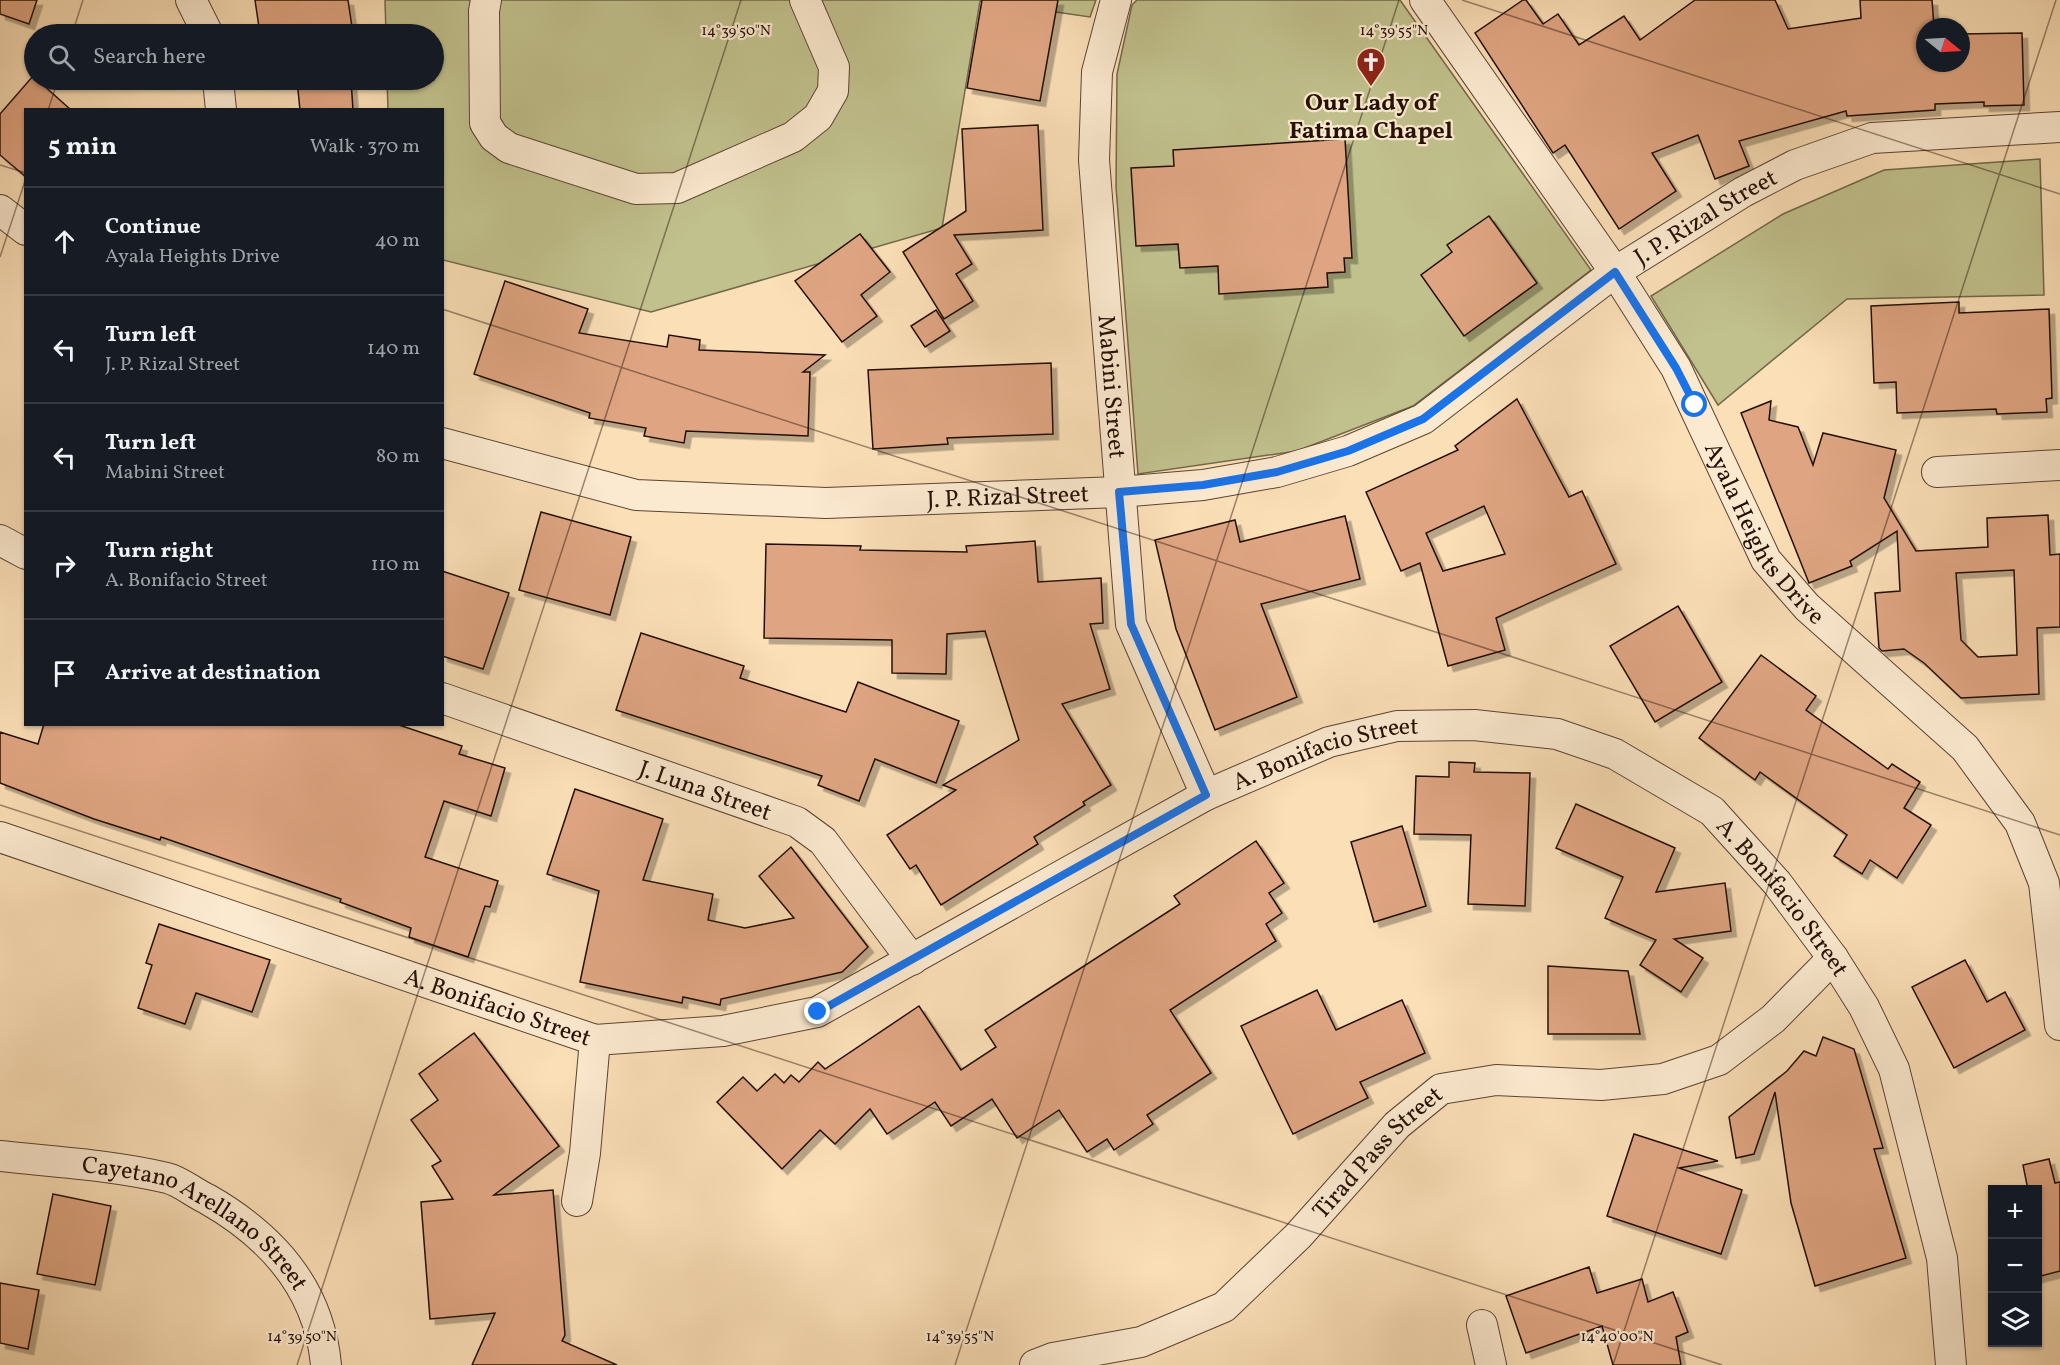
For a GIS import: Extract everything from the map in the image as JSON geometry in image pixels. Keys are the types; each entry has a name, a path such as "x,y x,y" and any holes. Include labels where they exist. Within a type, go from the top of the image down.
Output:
{"street":[{"path":"191,0 203,24"},
{"path":"486,0 484,11 485,123 494,137 509,148 636,189 677,188 793,137 818,117 833,91 834,68 805,0"},
{"name":"Mabini Street","path":"1116,0 1097,72 1094,160 1131,624 1206,795"},
{"name":"Ayala Heights Drive","path":"1425,0 1615,272 1676,368 1766,560 1807,607 1965,748 2020,823 2044,883 2060,1025"},
{"path":"219,90 220,108"},
{"name":"J. P. Rizal Street","path":"444,445 636,495 826,503 1119,492 1203,485 1277,472 1348,451 1423,419 1615,272 1753,187 1795,165 1872,138 2060,127"},
{"path":"0,210 24,228"},
{"path":"1937,472 2060,465"},
{"path":"0,540 24,553"},
{"name":"J. Luna Street","path":"444,699 797,822 823,842 912,960"},
{"name":"A. Bonifacio Street","path":"0,837 594,1040 723,1031 818,1012 1206,795 1329,742 1397,726 1474,725 1557,734 1615,754 1712,811 1777,883 1833,958 1864,1007 1894,1069 1942,1258 1951,1365"},
{"name":"Tirad Pass Street","path":"1035,1365 1053,1358 1141,1342 1224,1307 1298,1236 1397,1125 1441,1089 1496,1080 1601,1085 1663,1079 1719,1060 1773,1019 1833,958"},
{"path":"577,1201 585,1153 594,1040"},
{"name":"Cayetano Arellano Street","path":"0,1156 114,1168 170,1179 230,1212 274,1248 306,1293 324,1341 326,1365"},
{"path":"1482,1325 1491,1365"}],"green space":[{"path":"385,0 1096,0 1090,17 980,1 942,228 651,312 444,260 444,108 388,108 387,90 444,90 444,24 386,24"},
{"path":"1137,0 1400,0 1591,270 1413,406 1297,451 1138,474 1116,187 1117,74 1132,5"},
{"path":"2040,159 2044,295 1847,299 1718,405 1651,296 1783,214 1884,170"}],"building":[{"path":"0,0 37,0 29,24 0,14"},
{"path":"255,0 348,0 352,24 259,24"},
{"path":"982,0 1058,0 1040,101 967,88"},
{"path":"1523,0 1526,0 1543,24 1558,14 1579,45 1624,16 1640,40 1695,0 1775,0 1788,29 1861,18 1860,0 1932,0 1933,18 1916,18 1916,72 1970,72 1970,34 2022,33 2024,105 1984,106 1984,102 1935,104 1935,110 1847,116 1846,111 1739,141 1749,166 1715,179 1698,135 1652,153 1676,191 1619,229 1565,145 1553,153 1475,33"},
{"path":"24,86 24,90 49,90 69,108 24,108 24,175 0,155 0,114"},
{"path":"298,90 352,90 353,108 300,108"},
{"path":"1038,125 1043,230 954,235 972,264 956,274 973,301 944,319 903,252 966,211 962,129"},
{"path":"1345,139 1352,258 1344,258 1345,272 1327,273 1328,287 1219,294 1218,266 1180,268 1178,244 1136,246 1131,168 1174,166 1173,150"},
{"path":"1489,216 1537,283 1464,336 1421,275 1452,252 1447,245"},
{"path":"860,234 890,272 861,295 877,316 842,342 795,281"},
{"path":"505,281 588,309 579,333 667,347 669,335 700,340 699,350 825,355 803,372 810,372 808,436 686,431 684,443 644,436 646,428 589,418 590,413 474,374"},
{"path":"1959,302 1959,313 2049,309 2052,398 2046,399 2047,412 1997,414 1996,409 1897,413 1896,382 1874,383 1871,306"},
{"path":"936,310 950,331 925,347 911,326"},
{"path":"1051,363 1053,434 947,438 948,444 873,449 868,370"},
{"path":"1517,399 1569,497 1582,491 1616,564 1496,618 1505,650 1448,666 1420,563 1401,571 1366,492 1458,450 1455,446","holes":["1484,506 1505,554 1443,571 1426,533"]},
{"path":"1771,401 1769,420 1798,427 1813,465 1823,433 1896,450 1884,498 1916,551 1988,547 1987,518 2048,515 2050,555 2060,554 2060,627 2037,628 2039,694 1961,698 1924,663 1904,649 1882,651 1879,648 1875,593 1900,591 1897,531 1850,561 1852,566 1809,583 1741,413","holes":["2014,570 2017,655 1978,657 1961,640 1956,573"]},
{"path":"541,512 631,537 610,615 519,590"},
{"path":"1345,516 1360,579 1261,604 1297,697 1215,730 1176,629 1155,540 1235,520 1240,542"},
{"path":"1035,541 1038,582 1101,578 1103,623 1090,624 1110,689 1062,704 1111,785 1083,802 1085,805 1034,837 1038,844 941,905 916,865 910,869 887,835 956,790 943,785 1019,740 985,631 947,634 946,674 892,673 892,640 764,638 766,544 861,546 860,550 967,552 966,546"},
{"path":"444,572 509,593 483,669 444,657"},
{"path":"1678,606 1722,682 1655,722 1610,646"},
{"path":"641,633 744,666 740,678 846,712 858,682 959,721 936,783 875,759 859,801 818,785 822,776 616,710"},
{"path":"1761,655 1816,696 1806,710 1888,769 1892,764 1920,782 1904,808 1931,825 1897,878 1870,860 1862,874 1834,856 1847,835 1760,772 1755,780 1699,738"},
{"path":"43,726 402,726 462,746 459,754 505,768 491,816 444,801 425,857 498,881 490,907 485,906 468,957 409,937 411,928 340,902 341,899 161,837 160,840 94,819 0,783 0,732 38,744"},
{"path":"1449,762 1475,763 1474,772 1530,773 1525,906 1468,904 1471,835 1414,834 1416,776 1449,777"},
{"path":"575,789 663,819 643,880 713,894 708,920 745,928 794,918 759,876 791,847 868,947 842,972 721,999 720,1005 683,997 682,1003 580,982 599,891 547,874"},
{"path":"1576,804 1675,848 1656,892 1725,883 1731,931 1674,939 1703,958 1681,992 1640,965 1656,940 1605,918 1623,877 1556,848"},
{"path":"1402,826 1426,906 1374,922 1351,842"},
{"path":"1256,841 1284,883 1269,893 1282,913 1266,924 1276,941 1170,1010 1211,1073 1147,1115 1153,1124 1114,1150 1107,1139 1087,1152 1059,1110 1017,1138 992,1099 951,1126 935,1102 887,1134 870,1109 835,1144 820,1130 782,1169 717,1102 743,1077 757,1091 775,1074 784,1083 791,1075 799,1082 818,1062 825,1069 919,1006 961,1070 996,1047 985,1030 1180,904 1174,896"},
{"path":"159,924 270,960 252,1012 196,993 185,1024 138,1008 152,965 146,963"},
{"path":"1965,960 1987,1002 2005,992 2025,1030 1954,1068 1912,987"},
{"path":"1548,966 1628,971 1640,1034 1548,1034"},
{"path":"1317,990 1336,1030 1402,1000 1425,1053 1360,1082 1368,1098 1293,1134 1241,1026"},
{"path":"474,1033 559,1146 494,1195 553,1190 565,1335 562,1341 617,1365 472,1365 495,1313 430,1319 421,1202 453,1199 432,1166 441,1161 411,1120 438,1100 419,1074"},
{"path":"1823,1037 1854,1049 1883,1148 1874,1149 1906,1258 1815,1286 1791,1203 1775,1092 1754,1154 1736,1158 1729,1117 1787,1071 1804,1051 1816,1056"},
{"path":"1634,1134 1718,1161 1679,1168 1742,1190 1721,1254 1607,1216"},
{"path":"2049,1159 2055,1183 2060,1182 2060,1271 2042,1276 2042,1185 2027,1185 2023,1165"},
{"path":"53,1194 111,1206 95,1285 37,1274"},
{"path":"1589,1267 1597,1293 1642,1279 1648,1302 1673,1292 1688,1332 1676,1337 1681,1365 1613,1365 1602,1326 1526,1353 1506,1296"},
{"path":"0,1283 39,1290 28,1349 0,1343"}],"place":[{"name":"Our Lady of Fatima Chapel","path":"1371,88"}],"route":[{"path":"818,1012 1206,795 1131,624 1119,492 1203,485 1277,472 1348,451 1423,419 1588,295 1615,272 1676,368 1695,405"}]}
